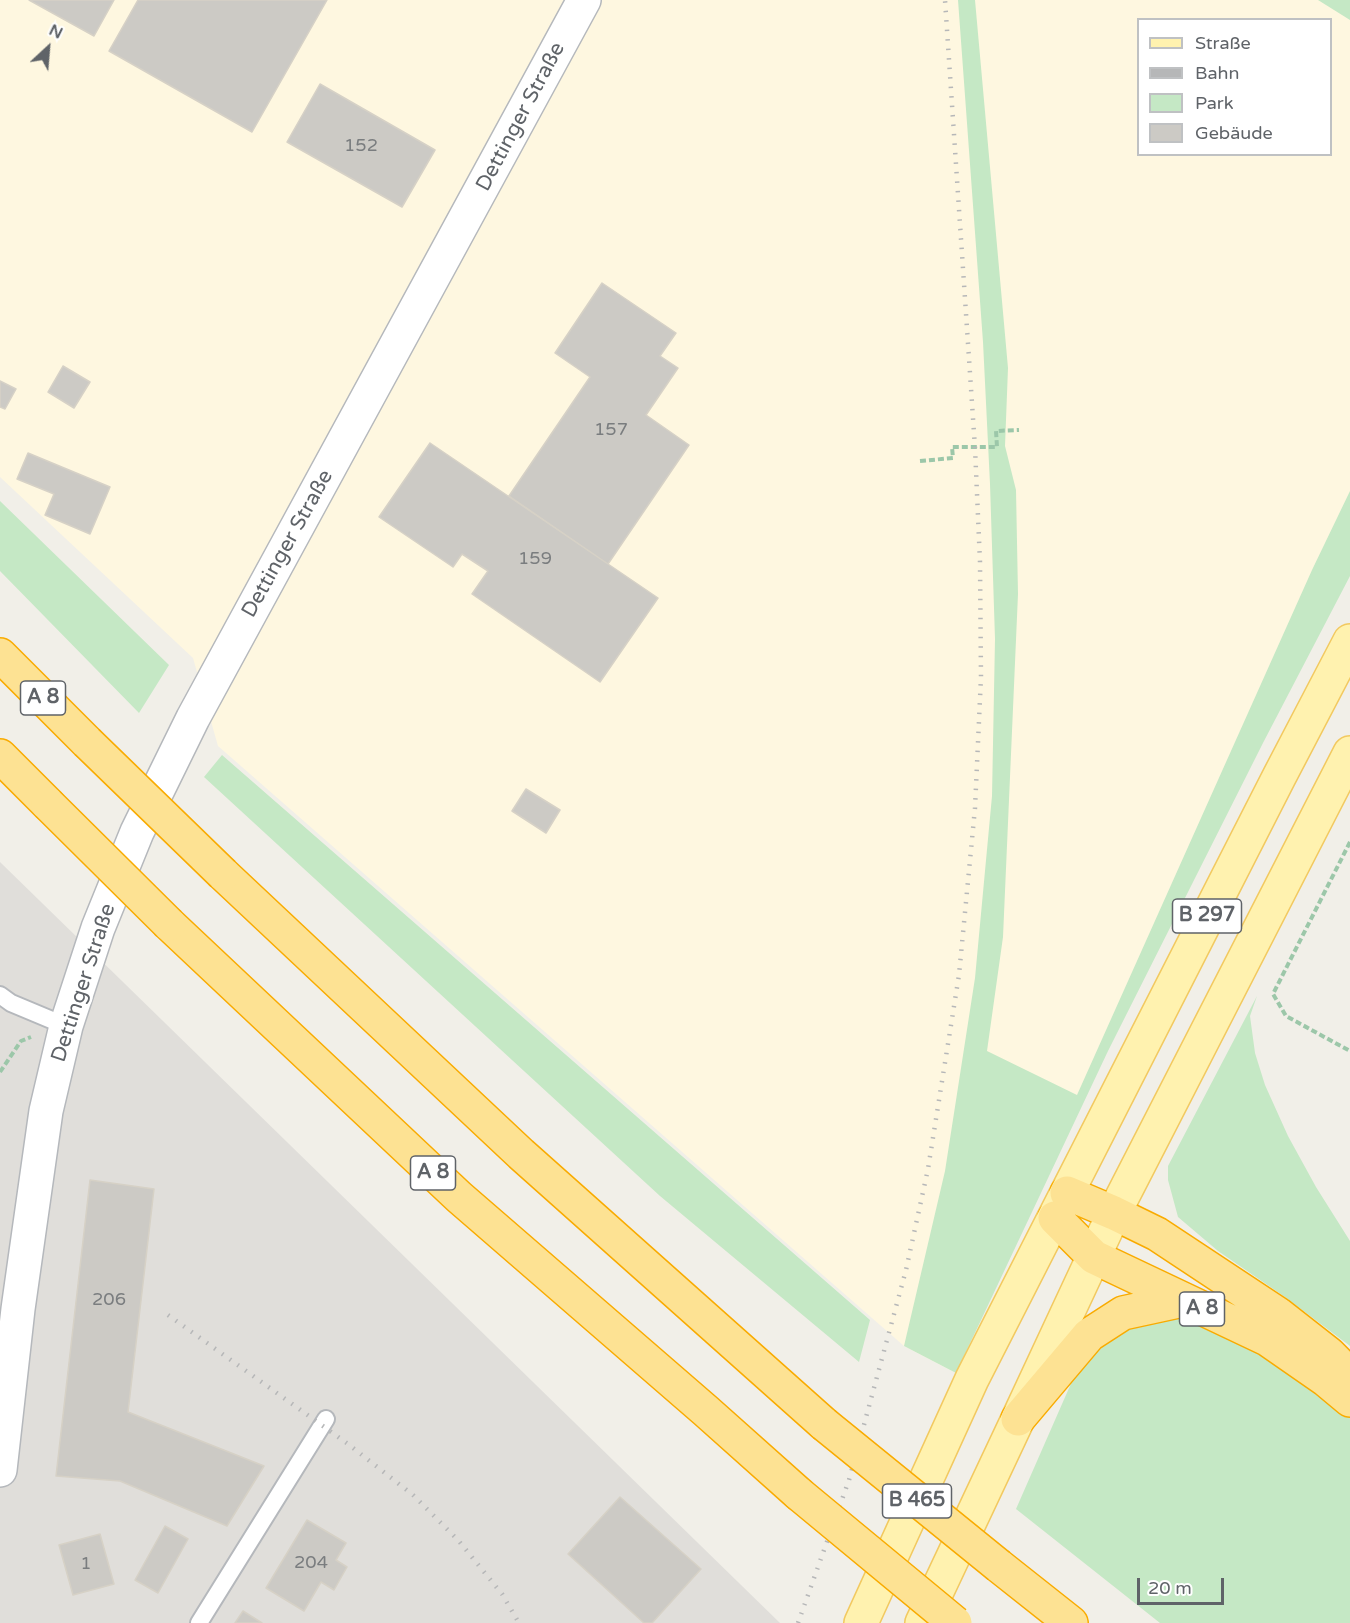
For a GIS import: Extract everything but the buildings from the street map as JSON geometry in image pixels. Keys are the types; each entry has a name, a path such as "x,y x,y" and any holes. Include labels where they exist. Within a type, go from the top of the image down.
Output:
{"highway":[{"name":"A 8","path":"0,655 223,874 521,1154 824,1424 1071,1623"},
{"name":"A 8","path":"0,756 169,924 459,1197 799,1494 955,1623"},
{"name":"A 8","path":"1061,1206 1114,1213 1157,1234 1278,1314 1329,1354 1350,1375"},
{"name":"A 8","path":"1061,1206 1094,1257 1267,1339 1326,1380 1350,1400"},
{"name":"A 8","path":"1018,1419 1089,1335 1123,1313 1183,1300"}],"main road":[{"name":"B 297","path":"972,1379 1350,640"},
{"name":"B 297","path":"922,1623 1114,1213 1350,753"},
{"name":"B 465","path":"861,1623 972,1379"}],"street":[{"name":"Dettinger Straße","path":"0,1470 18,1309 46,1111 66,1026 98,928 137,832 194,718 584,0"}],"lane":[{"path":"0,995 11,1003 66,1026"},
{"path":"199,1623 326,1419"}],"path":[{"path":"920,460 952,458 952,447 997,447 996,431 1020,430"},
{"path":"1350,842 1273,994 1286,1016 1350,1051"}],"shaded area":[{"path":"0,0 1350,0 1350,501 956,1373 904,1346 218,746 193,658 0,477"},
{"path":"0,862 780,1623 0,1623"}],"green space":[{"path":"958,0 975,0 1008,368 1005,446 1016,490 1018,594 1003,937 987,1051 1077,1095 1312,570 1350,491 1350,576 1108,1051 956,1373 904,1346 945,1171 975,978 992,796 995,639 990,484 983,342"},
{"path":"1318,0 1350,0 1350,20"},
{"path":"0,501 169,665 139,713 0,571"},
{"path":"222,755 870,1320 859,1362 660,1196 204,777"},
{"path":"1257,996 1250,1016 1255,1053 1265,1085 1288,1136 1316,1187 1350,1241 1350,1346 1285,1297 1218,1251 1178,1217 1168,1180 1168,1166"},
{"path":"1179,1318 1228,1329 1350,1412 1350,1623 1160,1623 1016,1509 1080,1363 1116,1334 1151,1321"}],"railway":[{"path":"798,1623 849,1480 906,1270 928,1169 959,975 975,808 981,677 980,562 975,448 945,0"},
{"path":"168,1315 348,1444 413,1495 458,1540 502,1594 519,1623"}]}
